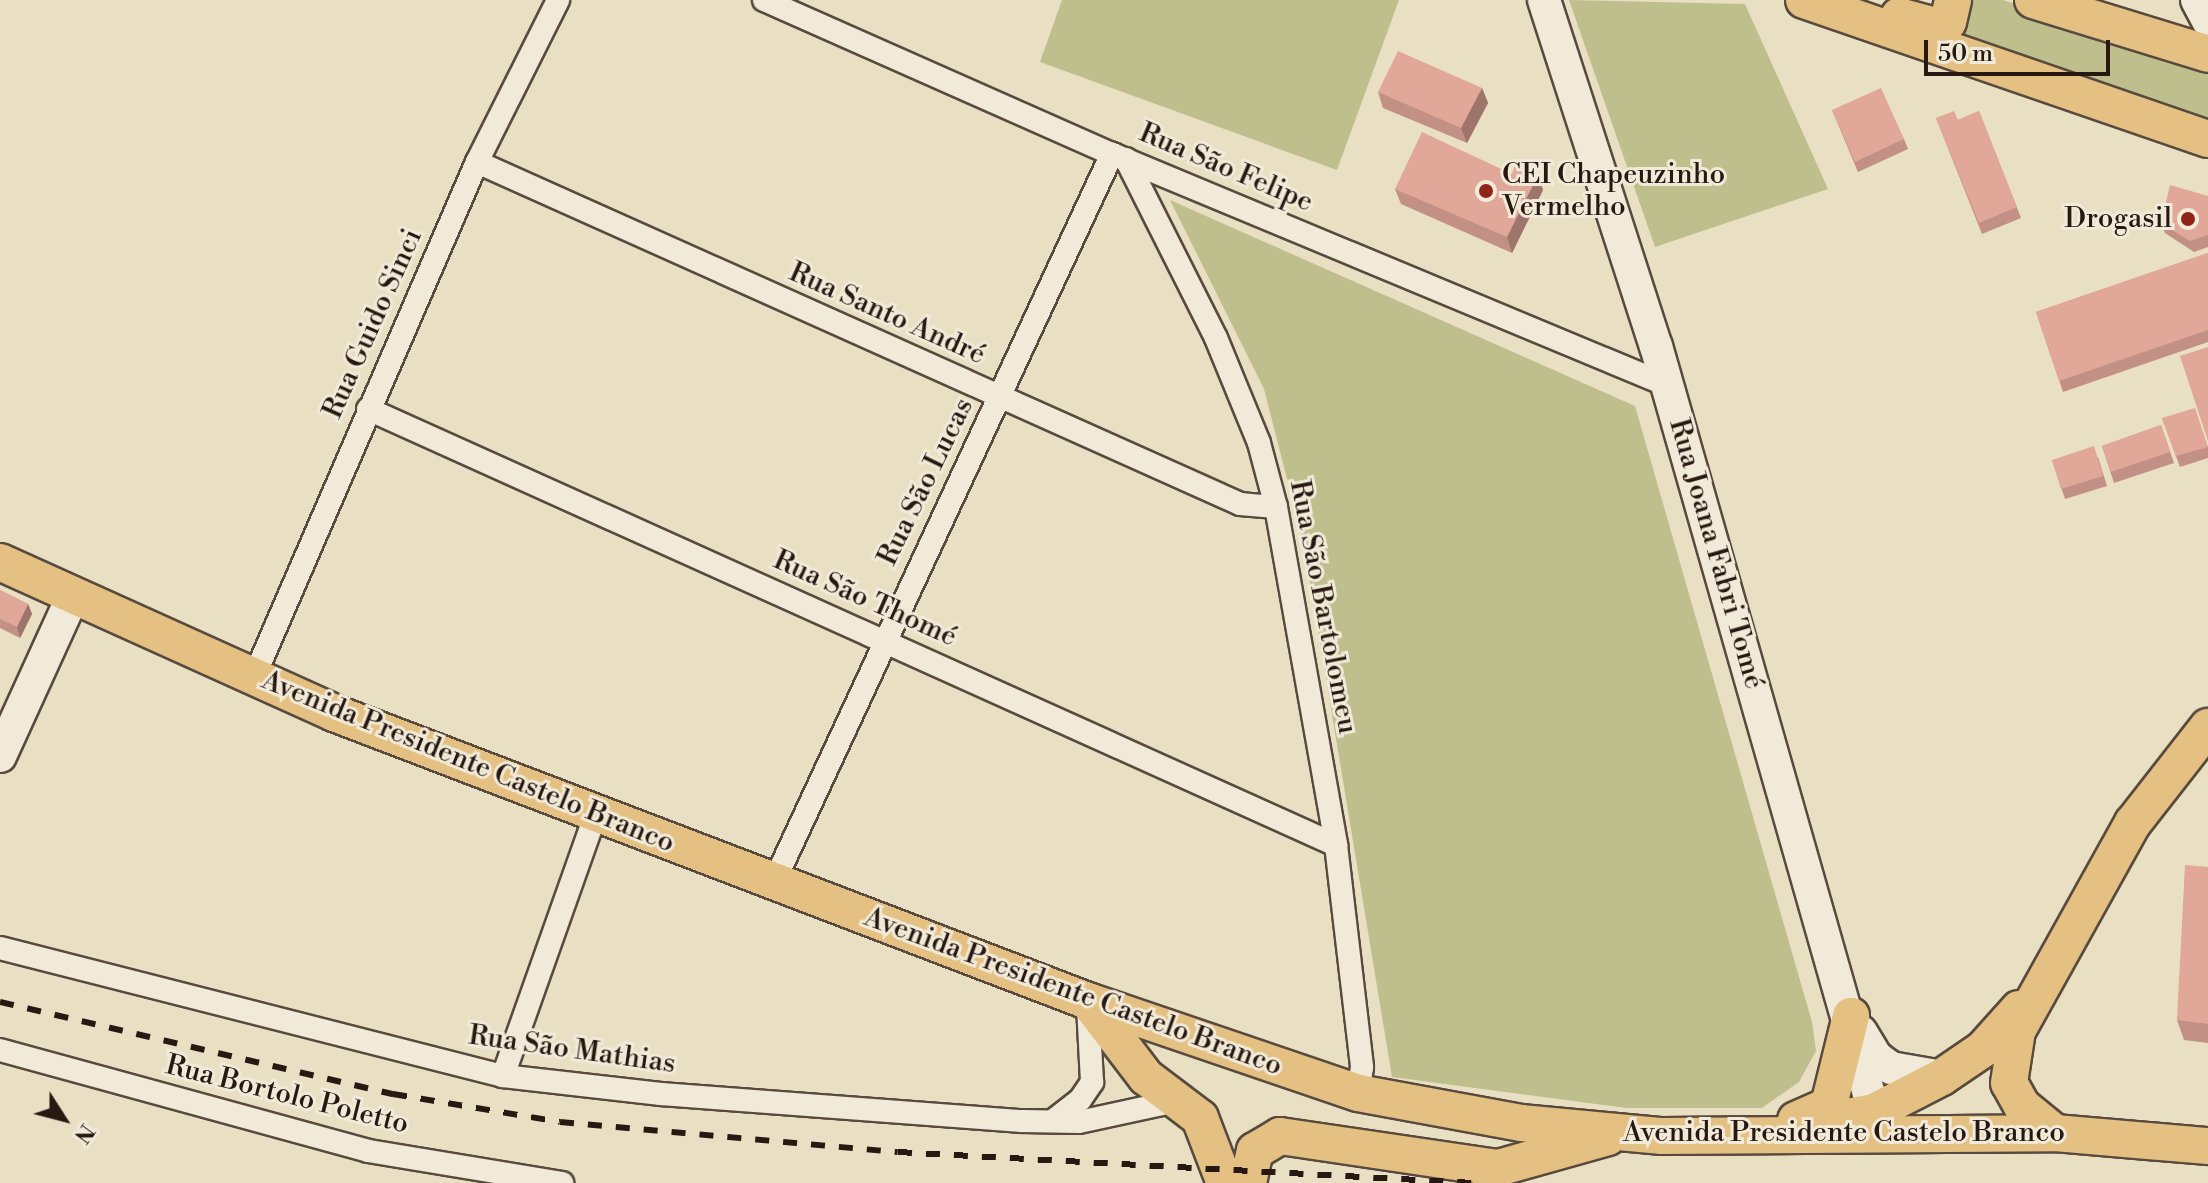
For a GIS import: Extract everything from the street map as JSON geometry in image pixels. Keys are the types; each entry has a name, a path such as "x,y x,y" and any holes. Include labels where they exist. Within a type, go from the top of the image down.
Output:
{"main road":[{"path":"1819,6 1893,15 1939,27 1948,22 1953,0"},
{"path":"2033,0 2208,54"},
{"path":"1819,6 2208,139"},
{"name":"Avenida Presidente Castelo Branco","path":"0,562 72,598 254,677 596,814 1088,1001 1358,1093 1521,1123 1622,1133 1773,1131 1840,1138 2055,1133 2208,1146"},
{"path":"2055,1133 2022,1106 2009,1083 2017,1031 2039,983 2133,823 2208,727"},
{"path":"1773,1131 1874,1112 1942,1077 1997,1036 2039,983"},
{"path":"1088,1001 1146,1077 1181,1100 1200,1118 1225,1183"},
{"path":"1773,1131 1829,1105 1851,1016"},
{"path":"1840,1138 1866,1124 1874,1112"},
{"path":"1248,1183 1255,1151 1280,1136 1498,1168 1527,1164 1622,1133"}],"street":[{"name":"Rua Guido Sinci","path":"254,677 477,162 558,0"},
{"name":"Rua São Felipe","path":"764,0 1119,156 1667,385"},
{"name":"Rua Joana Fabri Tomé","path":"1544,0 1667,385 1851,1016 1874,1112"},
{"path":"2197,0 2208,21"},
{"name":"Rua São Lucas","path":"774,882 883,639 1119,156"},
{"name":"Rua São Bartolomeu","path":"1119,156 1216,338 1259,443 1276,507 1336,845 1362,1067 1358,1093"},
{"name":"Rua Santo André","path":"477,162 1240,504 1276,507"},
{"name":"Rua São Thomé","path":"368,409 1336,845"},
{"path":"0,756 72,598"},
{"path":"503,1076 596,814"},
{"name":"Rua São Mathias","path":"0,948 503,1076 661,1094 1079,1122 1181,1100"},
{"path":"1054,1120 1080,1100 1092,1082 1088,1001"},
{"path":"1851,1016 1876,1057 1891,1068 1942,1077"},
{"name":"Rua Bortolo Poletto","path":"0,1050 368,1151 562,1183"}],"green space":[{"path":"1062,0 1399,0 1337,170 1040,62"},
{"path":"1569,0 1745,4 1828,189 1655,247"},
{"path":"1965,0 2003,0 2203,64 2208,68 2208,125 1944,38"},
{"path":"1170,200 1635,406 1812,1022 1816,1051 1799,1082 1762,1108 1626,1108 1392,1077 1304,545 1264,389"}],"building":[{"path":"1398,51 1482,88 1461,128 1378,92"},
{"path":"1881,88 1904,139 1855,162 1832,110"},
{"path":"1954,111 1958,120 1979,111 2017,207 1979,223 1936,118"},
{"path":"1422,132 1512,174 1515,166 1538,175 1507,237 1395,189"},
{"name":"Drogasil","path":"2170,185 2208,196 2208,235 2190,241 2161,223"},
{"path":"2208,253 2208,330 2059,381 2036,312"},
{"path":"2208,347 2208,441 2180,356"},
{"path":"2195,408 2208,447 2176,456 2162,418"},
{"path":"2161,425 2170,452 2111,472 2102,446"},
{"path":"2094,446 2103,476 2061,489 2052,460"},
{"path":"0,590 28,604 17,627 0,619"},
{"path":"2185,865 2208,867 2208,1024 2177,1020"}],"railway":[{"path":"0,1002 393,1094 560,1122 898,1152 1474,1183"}],"place":[{"name":"CEI Chapeuzinho Vermelho","path":"1486,191"},
{"name":"Drogasil","path":"2188,219"}]}
